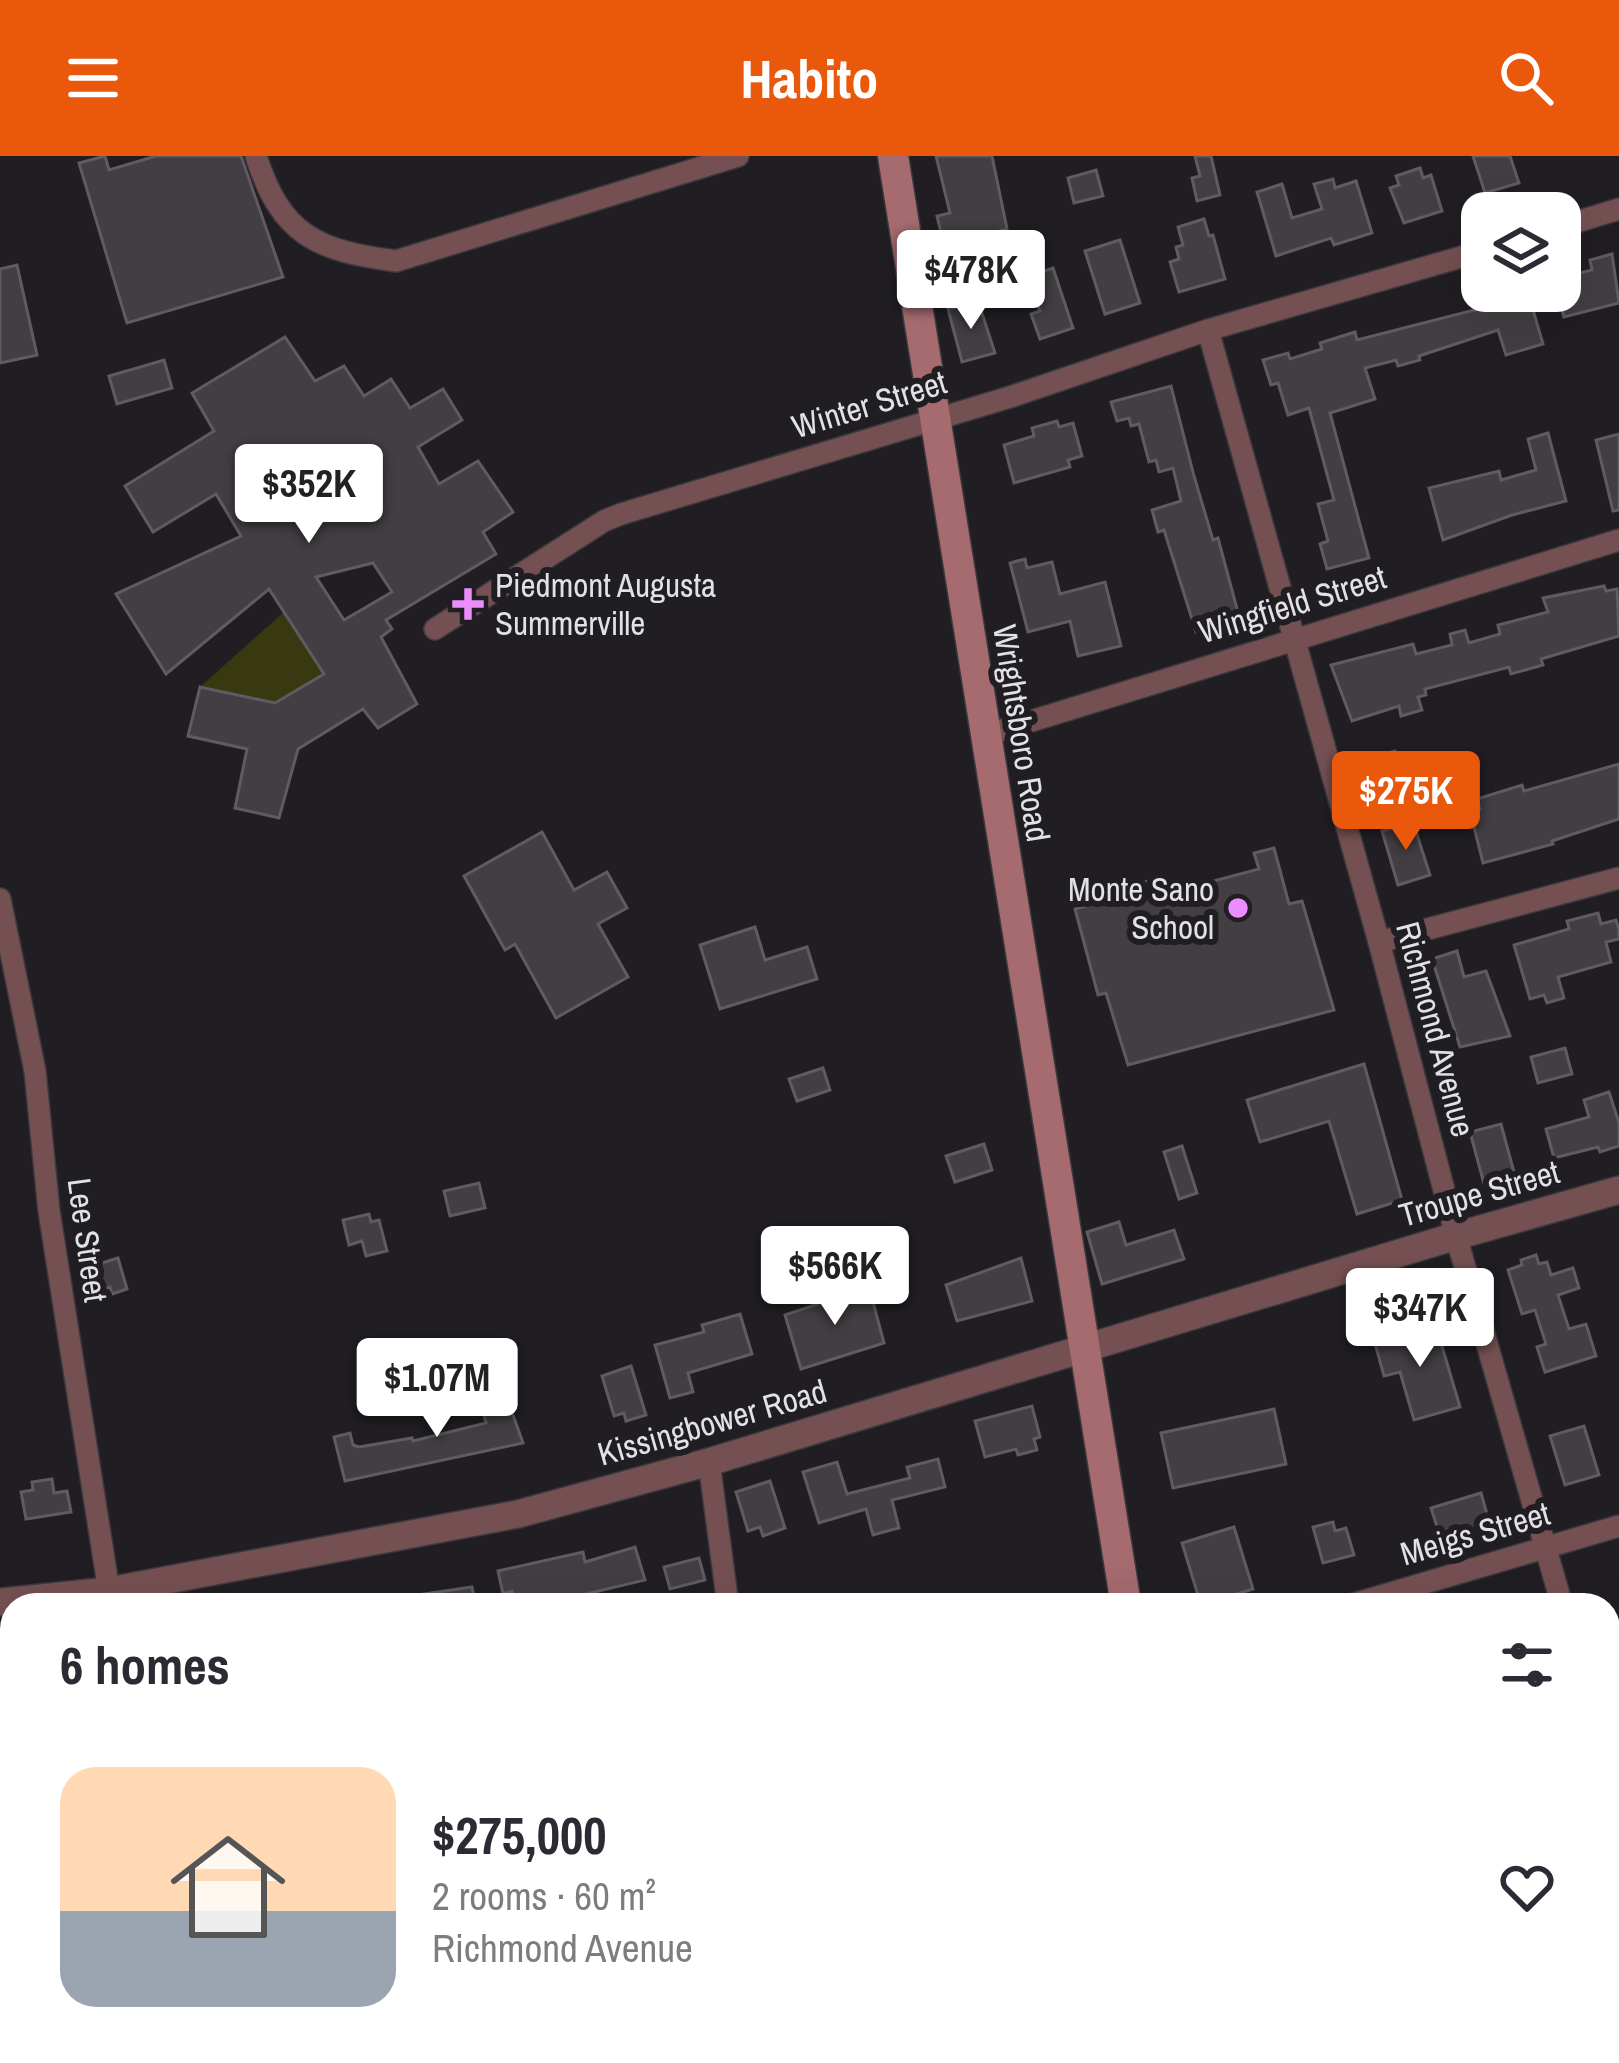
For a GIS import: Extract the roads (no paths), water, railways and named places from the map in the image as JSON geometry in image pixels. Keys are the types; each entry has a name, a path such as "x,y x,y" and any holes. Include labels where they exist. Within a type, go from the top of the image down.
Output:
{"main road":[{"name":"Wrightsboro Road","path":"893,156 1124,1593"}],"street":[{"path":"256,156 284,218 311,238 351,255 396,262 738,156"},
{"path":"1581,221 1619,209"},
{"name":"Winter Street","path":"435,629 604,521 1208,330 1461,257"},
{"name":"Richmond Avenue","path":"1208,330 1558,1593"},
{"name":"Wingfield Street","path":"986,735 1619,540"},
{"path":"1379,942 1619,878"},
{"name":"Lee Street","path":"0,899 35,1071 49,1211 109,1591"},
{"name":"Troupe Street","path":"1085,1350 1619,1190"},
{"name":"Kissingbower Road","path":"93,1593 518,1514 1085,1350"},
{"path":"709,1462 726,1593"},
{"name":"Meigs Street","path":"1390,1593 1619,1526"}],"place":[{"name":"Piedmont Augusta Summerville","path":"468,604"},
{"name":"Monte Sano School","path":"1238,908"}]}
